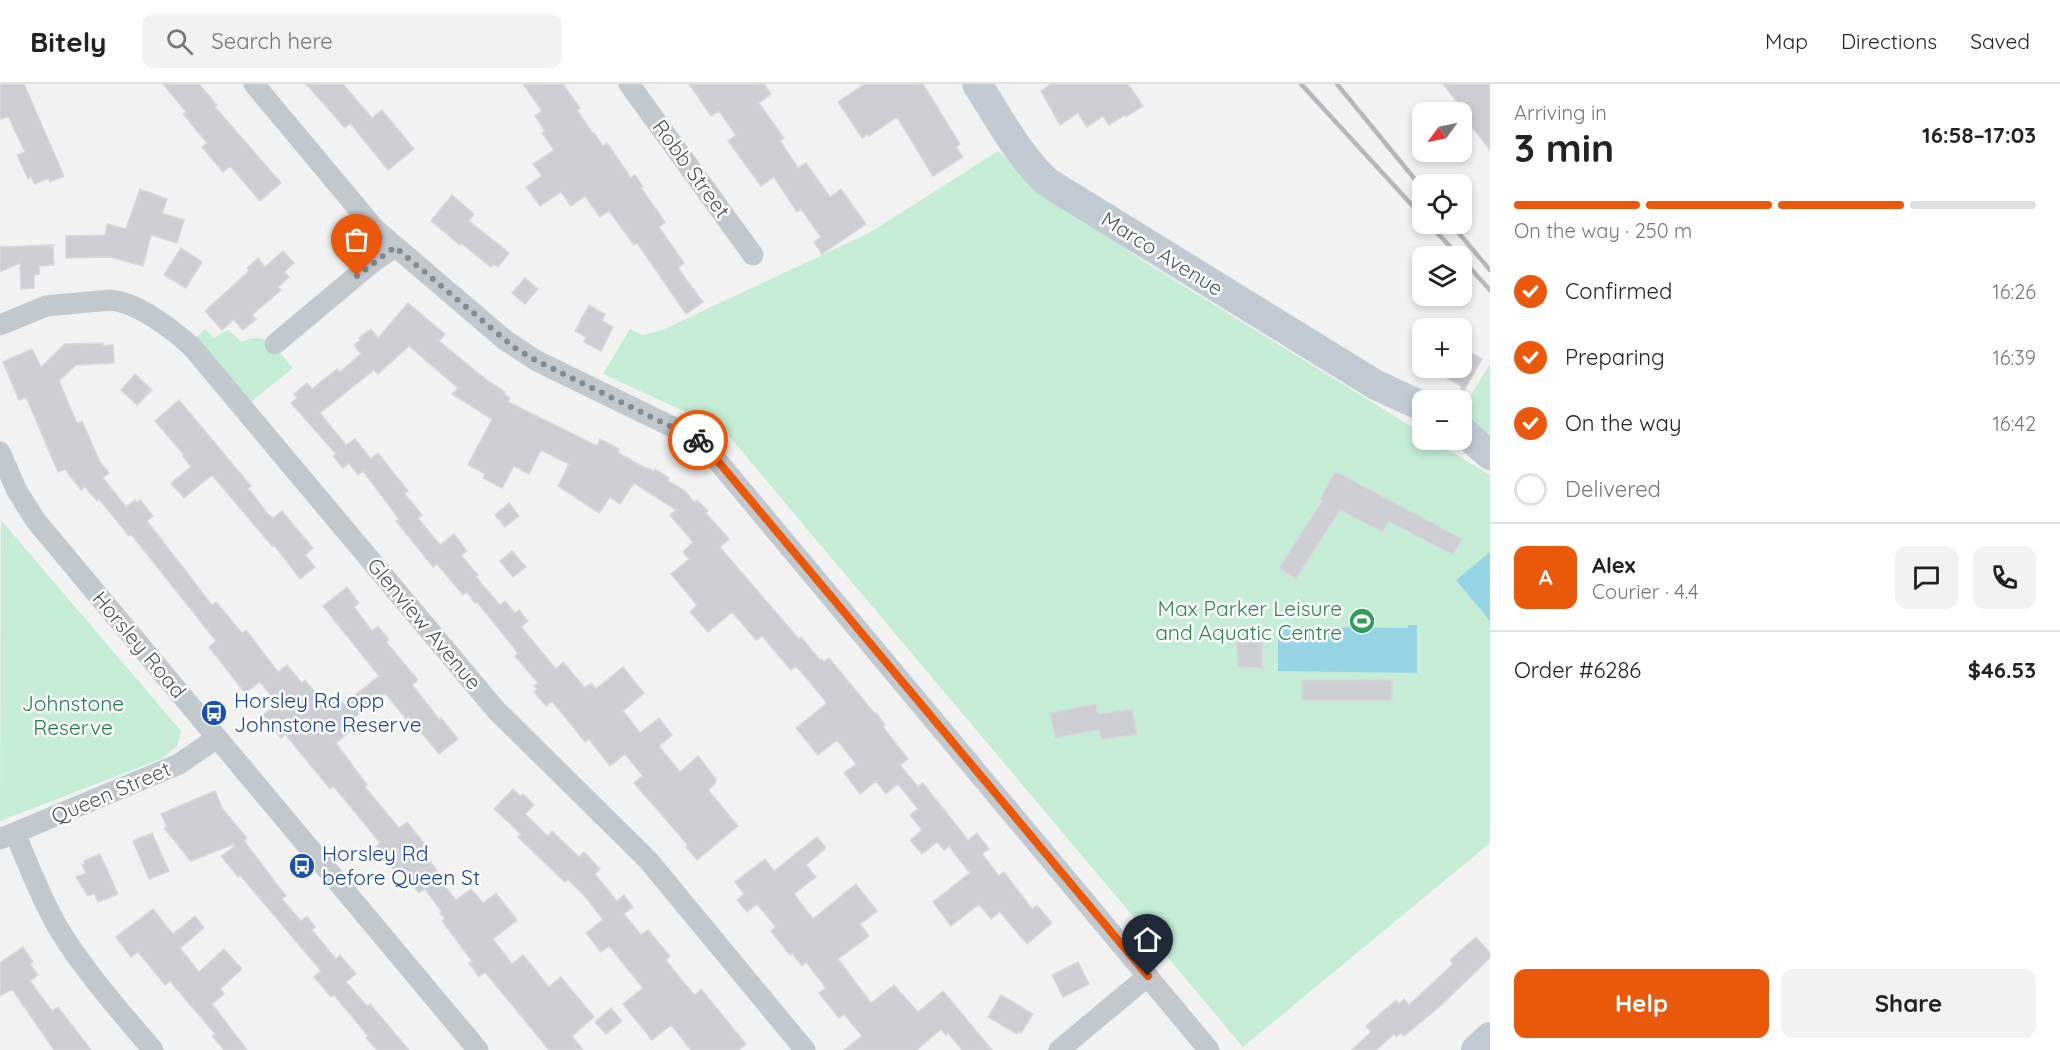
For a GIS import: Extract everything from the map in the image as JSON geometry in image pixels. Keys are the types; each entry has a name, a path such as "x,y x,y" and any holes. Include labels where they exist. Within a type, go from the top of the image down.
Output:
{"street":[{"path":"254,84 365,218 395,247 515,348 689,435 705,446 1209,1050"},
{"name":"Robb Street","path":"629,84 753,255"},
{"name":"Marco Avenue","path":"977,84 1017,146 1047,182 1381,387 1412,401"},
{"path":"275,345 373,262 395,247"},
{"name":"Glenview Avenue","path":"0,325 46,306 120,301 147,315 192,346 496,710 648,860 805,1050"},
{"name":"Marco Avenue","path":"1381,387 1412,413"},
{"path":"1472,439 1490,455"},
{"path":"1472,447 1490,455"},
{"name":"Horsley Road","path":"0,452 17,491 36,521 478,1050"},
{"name":"Queen Street","path":"7,836 174,767 217,738"},
{"path":"7,836 70,946 153,1050"},
{"path":"1059,1050 1148,976"},
{"path":"1476,1050 1490,1037"}],"green space":[{"path":"998,151 1033,183 1145,262 1412,427 1412,450 1449,450 1490,475 1490,843 1243,1047 723,429 603,374 630,329 642,335 662,330 869,233"},
{"path":"205,329 214,338 228,330 242,342 259,338 265,340 277,348 293,368 251,402 196,338"},
{"path":"1490,364 1490,434 1472,423 1472,393"},
{"name":"Johnstone Reserve","path":"1,520 181,731 177,746 161,759 0,821"}],"water":[{"path":"1490,552 1490,621 1456,580"},
{"path":"1408,625 1417,625 1417,673 1278,671 1278,627 1408,628"}],"building":[{"path":"0,84 24,84 64,176 50,182 49,178 35,184 31,177 28,179 17,155 25,152 8,116 0,120"},
{"path":"163,84 199,84 217,105 215,107 281,183 260,201 230,166 223,172 202,147 207,143 183,114 186,112"},
{"path":"306,84 343,84 372,118 382,110 414,149 388,170 350,123 345,128"},
{"path":"523,84 563,84 580,108 577,110 593,134 603,146 607,143 631,178 635,175 643,187 641,188 665,222 659,227 684,263 678,268 703,302 686,314 637,243 634,245 609,211 600,217 585,196 571,206 561,192 540,206 526,187 542,176 533,164 554,150 542,133 545,131 535,116 542,111"},
{"path":"689,84 764,84 771,94 759,103 784,138 780,141 798,168 806,163 830,197 841,189 866,224 822,254 814,242 821,237 801,209 797,212 774,177 761,186 728,141 736,135 719,111 711,116"},
{"path":"865,84 923,84 960,144 956,147 963,157 933,176 897,117 869,136 868,134 862,138 838,102"},
{"path":"1051,84 1128,84 1143,106 1109,125 1103,116 1087,127 1078,113 1060,125 1041,91"},
{"path":"1443,84 1490,84 1490,150 1472,127 1472,102 1457,102"},
{"path":"140,189 167,199 162,213 184,220 177,243 151,235 143,266 110,257 66,258 66,236 105,235 107,224 126,229"},
{"path":"452,195 474,214 469,221 509,253 498,267 494,264 491,267 431,221"},
{"path":"55,245 49,248 53,248 54,265 39,266 39,274 34,274 34,288 21,289 20,263 0,272 0,247"},
{"path":"181,248 202,262 186,288 164,275"},
{"path":"283,251 294,263 284,272 289,277 278,287 281,290 252,315 256,319 243,330 234,320 222,330 205,311 249,271 247,268 258,258 265,267"},
{"path":"525,278 538,289 525,304 512,293"},
{"path":"408,303 445,334 439,341 505,392 504,394 510,398 508,402 597,446 600,439 619,449 617,452 647,469 654,471 655,469 669,478 668,481 685,491 694,502 697,500 729,539 720,547 724,552 799,639 801,637 820,660 824,662 829,658 876,713 885,725 883,727 908,759 900,765 918,787 923,783 968,840 977,833 989,849 982,854 999,876 1004,872 1032,909 1037,905 1052,923 1027,944 1000,912 991,919 979,904 951,926 933,902 970,873 949,846 944,850 937,842 922,854 910,840 922,830 910,815 918,809 898,784 886,794 876,781 860,794 844,773 856,764 837,740 818,755 796,728 827,703 796,666 791,670 762,636 756,640 732,612 708,632 690,612 697,605 671,574 689,559 683,552 693,542 670,515 676,510 634,483 620,504 610,497 599,513 558,486 569,464 541,450 529,474 514,466 502,488 483,478 485,474 468,465 492,419 452,394 458,388 409,346 378,374 374,370 320,413 346,445 355,439 371,459 378,453 408,491 405,494 422,515 418,518 440,545 454,534 467,551 461,555 478,575 476,577 500,605 505,601 515,613 519,610 528,621 521,627 556,669 563,662 585,688 591,683 596,689 623,667 644,693 623,711 640,733 659,718 672,735 659,746 680,772 698,756 716,779 715,784 708,790 738,826 697,860 686,847 688,845 634,783 643,776 625,754 610,766 589,739 585,742 552,701 546,706 534,692 537,689 534,686 538,683 515,656 518,653 477,602 475,603 467,592 463,595 437,564 433,567 396,521 399,519 363,471 358,475 349,463 343,468 333,456 336,454 291,403 297,398 294,394 307,383 312,389 337,369 340,372 361,354 354,345 361,340 359,338 371,329 378,338"},
{"path":"589,305 605,314 602,321 613,327 601,351 584,342 586,337 575,331"},
{"path":"103,343 103,346 113,345 114,363 76,365 59,381 77,423 82,421 100,462 109,473 103,478 126,507 135,500 137,503 140,500 153,516 147,521 212,605 216,602 242,633 246,630 278,672 287,665 302,683 305,680 328,708 339,698 344,704 379,676 323,606 347,587 359,603 354,607 372,631 378,626 389,640 386,642 418,680 412,685 458,739 439,754 409,717 406,719 385,693 350,721 355,727 336,743 367,785 365,787 399,828 407,822 426,846 421,850 439,873 436,875 456,900 471,889 483,903 496,893 517,920 493,939 512,964 523,955 549,987 561,977 594,1017 572,1036 583,1050 549,1050 485,972 479,977 469,963 472,961 442,921 445,919 440,913 442,912 425,889 419,893 399,868 395,871 376,847 380,843 340,794 333,786 330,789 285,734 281,738 263,715 277,703 260,682 245,693 209,647 216,641 131,534 129,536 99,499 97,501 85,487 81,490 65,469 58,472 26,397 19,400 3,362 32,349 41,367 65,344"},
{"path":"1472,353 1482,359 1472,377"},
{"path":"135,374 152,390 137,405 121,390"},
{"path":"1447,378 1471,378 1464,390 1461,390 1461,386"},
{"path":"179,400 251,486 248,488 268,514 273,518 282,511 313,548 305,555 315,567 300,579 274,545 272,546 212,475 184,498 171,483 191,467 184,455 155,421"},
{"path":"1335,471 1462,539 1453,555 1388,521 1383,532 1340,510 1296,579 1279,568 1322,501 1320,500"},
{"path":"509,503 519,516 505,527 495,515"},
{"path":"512,551 526,567 513,577 500,561"},
{"path":"1236,627 1262,627 1262,668 1238,667"},
{"path":"1302,680 1392,680 1392,700 1302,700"},
{"path":"1096,704 1098,714 1132,709 1137,734 1101,740 1099,730 1055,738 1050,713"},
{"path":"513,789 520,796 523,794 534,805 525,814 548,836 552,831 579,857 584,852 600,869 595,874 617,901 624,895 633,907 624,914 641,935 648,930 670,956 666,960 683,982 695,995 701,989 746,1044 739,1050 691,1050 671,1025 652,1040 623,1004 643,988 609,946 601,952 586,933 603,920 585,896 568,880 565,882 518,837 521,834 494,809"},
{"path":"215,791 222,808 247,838 244,841 286,896 282,899 301,921 307,916 315,927 312,930 336,959 340,955 356,974 346,982 367,1006 370,1004 409,1050 377,1050 334,995 331,997 314,977 321,971 240,875 238,877 221,856 235,846 234,844 191,861 164,828 167,827 161,814"},
{"path":"152,833 169,871 149,879 133,841"},
{"path":"817,837 826,848 806,865 816,877 794,894 813,919 856,884 877,911 860,924 869,936 838,959 871,1003 894,985 918,1012 943,991 992,1050 962,1050 948,1033 946,1035 941,1029 917,1050 844,1050 862,1036 844,1014 839,1018 819,993 826,988 806,962 802,966 792,953 790,955 771,931 776,927 757,904 747,912 737,900 744,894 735,882 765,859 774,871"},
{"path":"100,854 118,894 98,902 94,893 88,896 76,877 86,873 82,865 85,864 84,861"},
{"path":"153,909 173,934 195,916 204,928 180,948 199,972 224,949 242,969 220,989 224,994 212,1004 247,1050 224,1050 212,1036 215,1034 170,981 165,985 138,952 131,957 116,937"},
{"path":"1476,937 1490,953 1490,958 1438,1008 1404,1036 1401,1033 1396,1037 1394,1034 1376,1050 1352,1050 1371,1032 1366,1026 1396,1000 1399,1004 1404,999 1409,1005 1453,964 1450,960"},
{"path":"23,947 33,962 30,964 38,975 30,981 52,1011 58,1007 91,1050 54,1050 12,989 0,996 0,963"},
{"path":"1078,962 1089,984 1063,997 1052,975"},
{"path":"1001,995 1033,1014 1021,1033 1018,1031 1017,1034 988,1017"},
{"path":"611,1008 622,1021 606,1034 595,1022"}],"railway":[{"path":"1301,84 1412,205"},
{"path":"1337,84 1412,176"},
{"path":"1438,234 1450,246"},
{"path":"1459,234 1490,270"},
{"path":"1472,270 1490,290"}],"way so far":[{"path":"357,276 395,247 515,348 698,440"}],"place":[{"name":"Max Parker Leisure and Aquatic Centre","path":"1362,621"},
{"name":"Horsley Rd opp Johnstone Reserve","path":"214,713"},
{"name":"Horsley Rd before Queen St","path":"302,866"}],"route":[{"path":"698,440 1148,976"}]}
